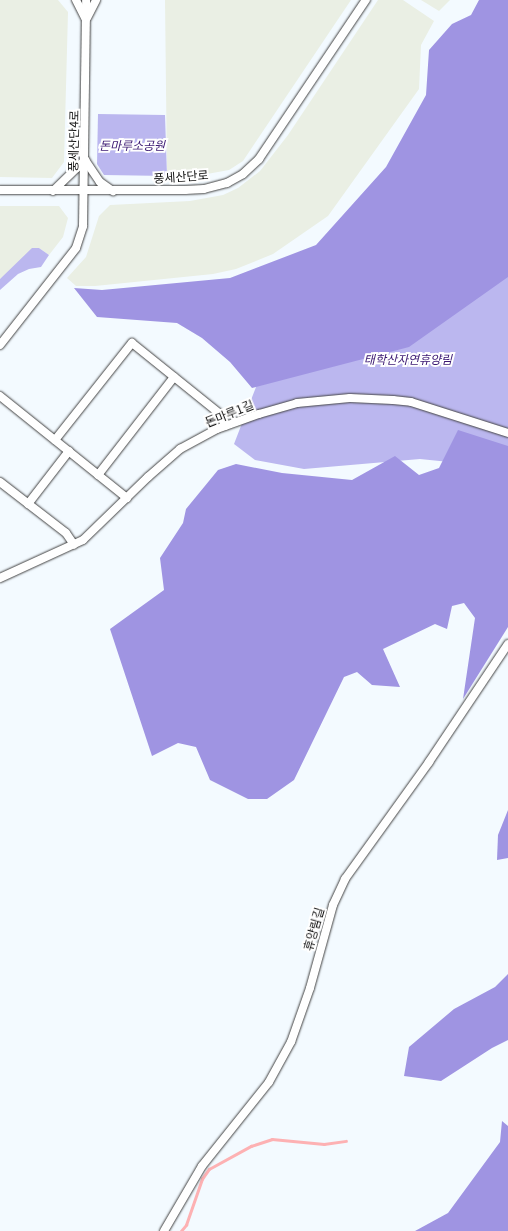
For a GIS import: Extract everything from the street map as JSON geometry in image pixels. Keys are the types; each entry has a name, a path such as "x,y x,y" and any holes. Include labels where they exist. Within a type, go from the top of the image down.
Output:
{"street":[{"path":"76,0 86,20"},
{"name":"풍세산단4로","path":"0,345 76,248 83,226 86,0"},
{"path":"86,20 96,0"},
{"name":"풍세산단로","path":"0,190 113,191 204,189 227,183 243,174 259,159 366,0"},
{"path":"53,191 84,160 100,182 113,191"},
{"path":"55,440 132,344 220,414 225,426"},
{"path":"98,475 174,377"},
{"path":"0,396 127,498"},
{"name":"돈마루1길","path":"0,578 83,540 180,449 225,426 297,403 350,398 411,402 508,433"},
{"path":"28,504 69,451"},
{"path":"0,482 66,533 74,545"},
{"name":"휴양림길","path":"164,1231 202,1166 269,1082 291,1042 310,988 333,905 346,879 429,762 508,644"}],"shaded area":[{"path":"0,0 58,0 68,12 64,162 52,178 0,177"},
{"path":"165,0 351,0 243,161 229,170 185,178 167,176"},
{"path":"378,0 403,0 434,21 421,45 419,89 328,216 273,254 236,269 213,274 95,286 76,286 67,278 86,257 99,216 110,205 190,201 223,195 238,188 260,171 288,135"},
{"path":"421,0 450,0 439,11"},
{"path":"479,0 508,0 508,277 409,347 252,388 230,362 202,338 177,323 97,317 74,288 102,290 230,278 316,245 386,167 426,95 429,50 452,24 471,15"},
{"path":"0,206 59,206 68,218 63,237 49,255 39,248 0,279"},
{"path":"458,430 508,446 508,627 463,699 475,618 464,603 452,606 447,629 435,624 383,649 400,687 372,685 357,672 344,677 294,780 267,799 248,799 210,780 196,747 178,743 152,756 110,629 164,590 160,558 183,523 186,509 218,470 236,464 282,473 352,480 395,456 419,475 439,468"},
{"path":"508,810 508,858 497,860 498,835"},
{"path":"508,974 508,1040 492,1048 441,1081 404,1076 409,1047 454,1009 495,987"},
{"path":"502,1121 508,1126 508,1231 415,1231 448,1213 500,1142"}],"green space":[{"name":"돈마루소공원","path":"98,114 165,115 167,176 104,175 97,164"},
{"name":"태학산자연휴양림","path":"508,185 508,468 420,459 304,469 255,460 234,444 278,330"},
{"path":"32,248 39,248 49,255 41,267 29,269 18,274 0,290 0,279"}],"waterway":[{"path":"181,1231 186,1225 202,1179 209,1169 251,1146 272,1139 324,1144 346,1141"}]}
